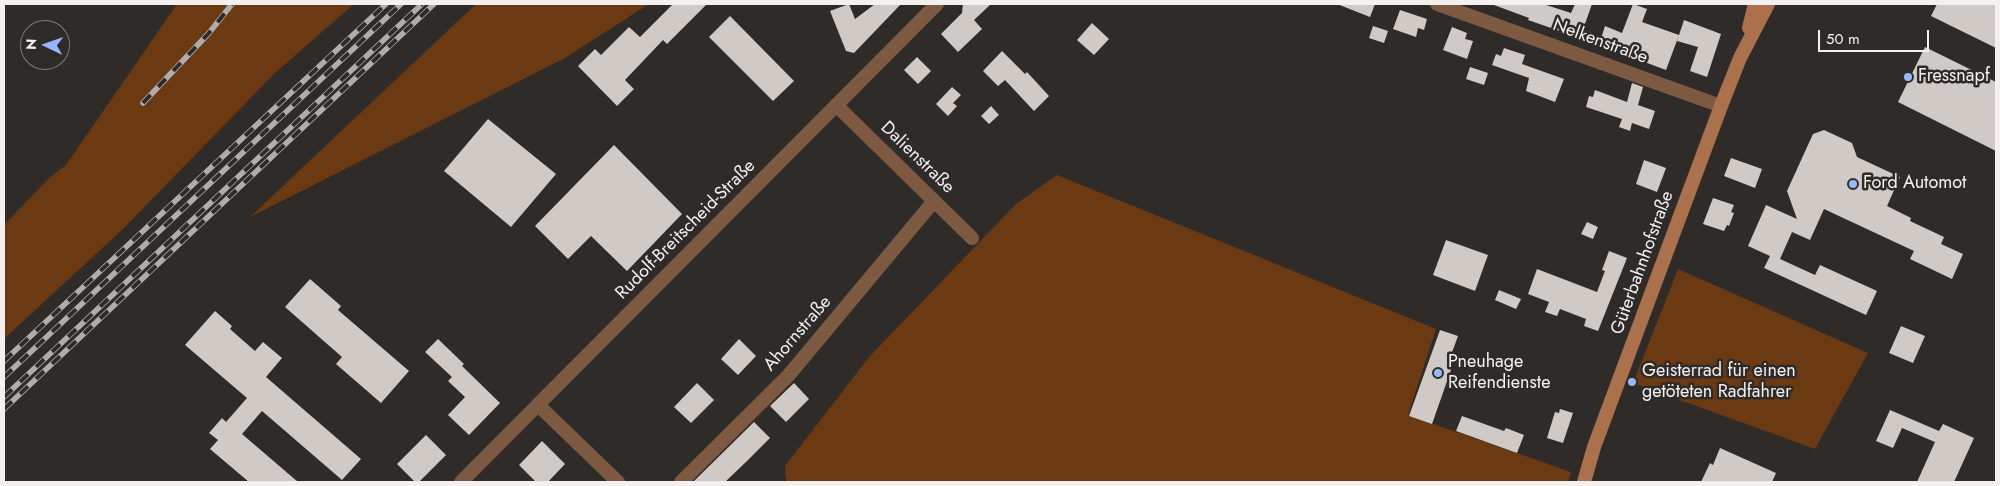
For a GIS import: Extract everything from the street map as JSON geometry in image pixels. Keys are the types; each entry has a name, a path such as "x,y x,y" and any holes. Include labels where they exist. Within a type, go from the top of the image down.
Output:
{"main road":[{"name":"Güterbahnhofstraße","path":"1584,482 1594,447 1740,58 1756,4"},
{"name":"Güterbahnhofstraße","path":"1740,58 1768,4"}],"street":[{"name":"Rudolf-Breitscheid-Straße","path":"461,482 937,4"},
{"name":"Nelkenstraße","path":"1437,4 1721,106"},
{"name":"Dalienstraße","path":"836,105 972,238"},
{"name":"Ahornstraße","path":"681,482 788,376 934,201"},
{"path":"538,405 618,482"}],"shaded area":[{"path":"177,4 354,4 275,73 123,229 4,339 4,225 50,177 66,165"},
{"path":"476,4 649,4 565,58 250,217"},
{"path":"1057,175 1436,329 1408,415 1571,472 1568,482 786,482 785,466 869,357 1016,204"},
{"path":"1678,269 1868,353 1815,449 1633,383"}],"building":[{"path":"673,4 707,4 667,44 663,40 625,80 634,89 617,106 578,66 595,49 601,55 629,27 640,37"},
{"path":"849,4 855,19 875,4 901,4 854,53 846,51 830,11"},
{"path":"963,4 991,4 974,20 982,29 958,52 941,34 962,13"},
{"path":"1337,4 1375,4 1370,17"},
{"path":"1494,4 1543,4 1571,13 1575,4 1592,4 1580,38 1528,20 1529,18"},
{"path":"1633,4 1647,9 1642,22 1679,35 1666,70 1599,45 1605,26 1622,33"},
{"path":"1937,4 1996,4 1996,48 1931,16"},
{"path":"1400,10 1427,19 1424,30 1418,28 1416,37 1393,29"},
{"path":"730,16 794,81 773,101 709,37"},
{"path":"1684,20 1721,34 1707,77 1690,71 1698,47 1677,41"},
{"path":"1092,23 1109,39 1094,55 1077,40"},
{"path":"1373,26 1388,31 1384,43 1369,38"},
{"path":"1452,27 1467,33 1465,39 1473,41 1467,59 1443,50"},
{"path":"1925,47 1996,82 1996,151 1898,102"},
{"path":"1504,48 1525,55 1522,64 1564,79 1555,102 1526,91 1529,78 1492,65 1496,54 1501,56"},
{"path":"1002,51 1025,74 1027,72 1049,96 1034,111 1005,80 998,86 983,71"},
{"path":"917,57 931,71 918,84 904,70"},
{"path":"1470,67 1488,73 1484,85 1466,79"},
{"path":"1632,83 1643,87 1638,105 1655,111 1649,129 1632,123 1630,131 1619,127 1622,119 1586,107 1589,96 1593,97 1595,90 1627,102"},
{"path":"952,87 961,95 953,103 957,106 948,116 936,104"},
{"path":"991,106 999,115 989,124 981,116"},
{"path":"488,119 556,174 511,227 444,171"},
{"path":"1824,130 1852,143 1857,157 1900,177 1887,206 1911,218 1910,221 1944,237 1941,244 1963,254 1952,279 1910,259 1914,251 1824,209 1810,240 1792,232 1780,259 1815,275 1820,265 1877,291 1866,315 1764,268 1770,256 1748,246 1766,205 1797,219 1787,191 1813,134"},
{"path":"614,145 682,214 627,271 591,236 568,259 535,226"},
{"path":"1731,158 1762,169 1755,188 1724,176"},
{"path":"1644,160 1666,168 1657,192 1636,184"},
{"path":"1713,198 1734,205 1731,212 1734,213 1729,226 1727,225 1724,231 1703,224"},
{"path":"1587,222 1598,227 1593,239 1581,234"},
{"path":"1446,240 1488,255 1475,291 1433,275"},
{"path":"1609,251 1627,258 1598,331 1584,326 1586,319 1560,309 1557,316 1545,312 1549,302 1528,294 1537,269 1597,292 1605,271 1602,270"},
{"path":"310,279 341,306 338,310 409,371 381,403 336,364 342,357 285,307"},
{"path":"1499,290 1521,299 1516,309 1495,300"},
{"path":"215,311 232,326 230,329 255,351 263,342 282,358 266,377 361,459 342,480 262,411 242,434 298,482 249,482 210,449 218,440 209,433 222,418 226,422 247,398 185,345"},
{"path":"1901,326 1925,336 1913,363 1889,353"},
{"path":"1440,330 1458,336 1447,366 1452,367 1432,424 1409,416"},
{"path":"438,339 464,364 462,366 500,403 469,435 448,415 465,397 448,381 452,377 425,352"},
{"path":"739,339 756,356 738,375 721,359"},
{"path":"697,383 714,400 691,423 674,407"},
{"path":"794,383 809,399 786,422 770,406"},
{"path":"1560,409 1573,413 1563,443 1547,438 1555,412 1559,413"},
{"path":"1890,410 1939,431 1943,424 1974,438 1954,482 1917,482 1935,442 1902,428 1893,448 1876,441"},
{"path":"1462,416 1504,431 1506,428 1524,435 1517,453 1456,431"},
{"path":"754,422 770,438 747,461 725,482 693,482"},
{"path":"426,435 446,455 419,482 415,482 397,464"},
{"path":"542,441 565,464 548,482 536,482 519,465"},
{"path":"1720,448 1776,473 1772,482 1701,482 1710,463 1713,465"}],"railway":[{"path":"143,103 209,33 232,4"},
{"path":"4,361 386,4"},
{"path":"4,377 401,4"},
{"path":"4,397 422,4"},
{"path":"4,409 434,4"}],"place":[{"name":"Fressnapf","path":"1908,77"},
{"name":"Ford Automot","path":"1853,184"},
{"name":"Pneuhage Reifendienste","path":"1438,373"},
{"name":"Geisterrad für einen getöteten Radfahrer","path":"1632,382"}]}
